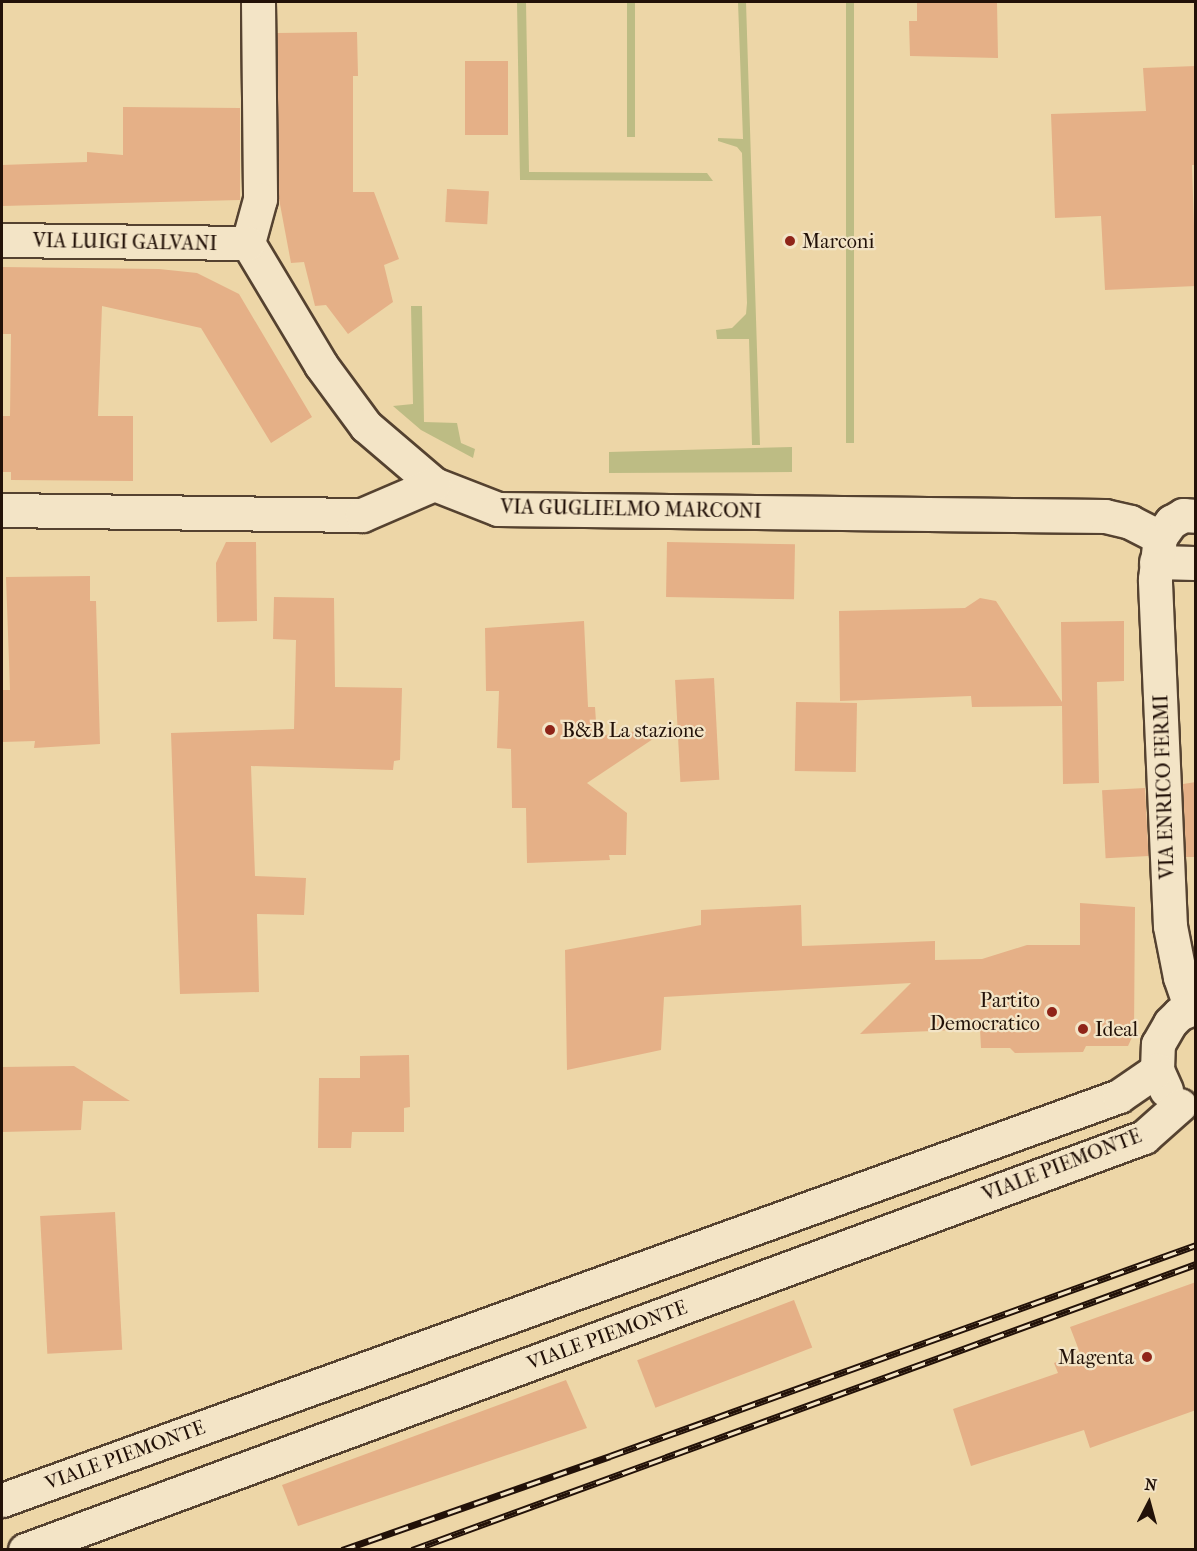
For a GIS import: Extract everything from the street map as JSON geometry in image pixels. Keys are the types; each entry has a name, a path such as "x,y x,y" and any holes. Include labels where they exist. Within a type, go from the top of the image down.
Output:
{"street":[{"path":"248,243 261,199 258,2"},
{"name":"VIA LUIGI GALVANI","path":"2,240 248,243"},
{"name":"VIA GUGLIELMO MARCONI","path":"248,243 321,365 366,426 434,484 498,509 1105,516 1130,522 1158,550 1196,563"},
{"path":"2,510 362,515 434,484"},
{"path":"1158,550 1171,522 1183,515 1196,516"},
{"name":"VIA ENRICO FERMI","path":"1158,550 1170,927 1180,977 1193,1008"},
{"path":"1188,1108 1165,1089 1157,1070 1155,1057 1163,1033 1179,1014 1193,1008"},
{"name":"VIALE PIEMONTE","path":"2,1500 1119,1096 1157,1070"},
{"name":"VIALE PIEMONTE","path":"25,1550 1143,1137 1188,1108"}],"shaded area":[{"path":"517,2 526,2 529,172 707,173 713,181 520,180"},
{"path":"627,2 635,2 635,137 627,137"},
{"path":"738,2 746,2 760,445 752,445 749,339 717,339 716,330 732,328 746,314 747,303 742,153 737,147 718,141 718,138 743,139"},
{"path":"846,2 854,2 854,443 846,443"},
{"path":"411,306 422,306 424,422 457,423 461,443 475,449 473,458 421,430 393,406 413,404"},
{"path":"792,447 792,472 609,473 609,452"}],"building":[{"path":"917,2 997,2 998,58 910,56 909,21 917,21"},
{"path":"357,32 358,76 353,76 353,192 374,192 399,259 384,265 393,302 348,334 326,305 315,306 304,262 291,263 279,199 277,33"},
{"path":"465,61 508,61 508,135 465,135"},
{"path":"1196,66 1196,165 1192,165 1196,286 1105,290 1101,216 1055,218 1051,114 1146,111 1143,68"},
{"path":"123,107 240,108 240,200 2,206 2,165 87,162 87,152 123,155"},
{"path":"447,189 489,191 487,224 445,222"},
{"path":"2,267 159,269 197,273 239,294 312,417 271,443 201,328 102,306 98,416 133,416 133,481 11,480 11,472 2,472 2,416 10,416 11,334 2,334"},
{"path":"226,542 256,542 257,621 217,622 216,563"},
{"path":"667,542 795,544 794,599 666,597"},
{"path":"90,576 90,601 96,601 100,744 34,748 35,741 2,742 2,690 10,690 6,577"},
{"path":"274,597 334,598 335,687 402,688 400,760 394,761 393,770 251,766 255,876 306,878 304,915 257,914 259,992 180,994 171,733 294,729 296,640 273,639"},
{"path":"980,598 996,601 1062,702 1061,622 1124,621 1124,681 1097,682 1099,783 1063,784 1062,706 972,707 971,696 840,701 839,611 965,608"},
{"path":"584,621 588,707 595,707 597,736 671,727 587,783 627,813 626,855 609,855 610,860 527,863 526,808 512,808 511,749 497,748 499,691 486,691 485,628"},
{"path":"714,678 719,780 680,782 675,680"},
{"path":"796,702 857,703 856,772 795,771"},
{"path":"1196,782 1196,857 1186,857 1183,784"},
{"path":"1145,788 1149,856 1106,858 1102,790"},
{"path":"1080,903 1135,907 1134,1033 1128,1046 1086,1046 1083,1052 1015,1053 1010,1048 981,1048 980,1029 860,1034 911,983 664,997 661,1050 567,1070 565,950 701,925 701,910 801,905 802,946 935,941 935,960 982,959 1027,945 1080,945"},
{"path":"409,1055 410,1107 404,1108 404,1132 352,1132 351,1148 318,1148 319,1078 360,1078 360,1056"},
{"path":"74,1066 130,1101 83,1101 81,1130 2,1132 2,1067"},
{"path":"115,1212 122,1350 47,1354 40,1216"},
{"path":"1196,1282 1196,1410 1090,1448 1084,1430 971,1466 953,1409 1058,1373 1054,1363 1080,1353 1070,1327"},
{"path":"794,1300 812,1348 655,1408 637,1360"},
{"path":"566,1380 587,1428 298,1526 282,1485"}],"railway":[{"path":"342,1550 1196,1245"},
{"path":"412,1550 1196,1264"}],"place":[{"name":"Marconi","path":"790,241"},
{"name":"B&B La stazione","path":"550,730"},
{"name":"Partito Democratico","path":"1052,1012"},
{"name":"Ideal","path":"1083,1029"},
{"name":"Magenta","path":"1147,1357"}]}
